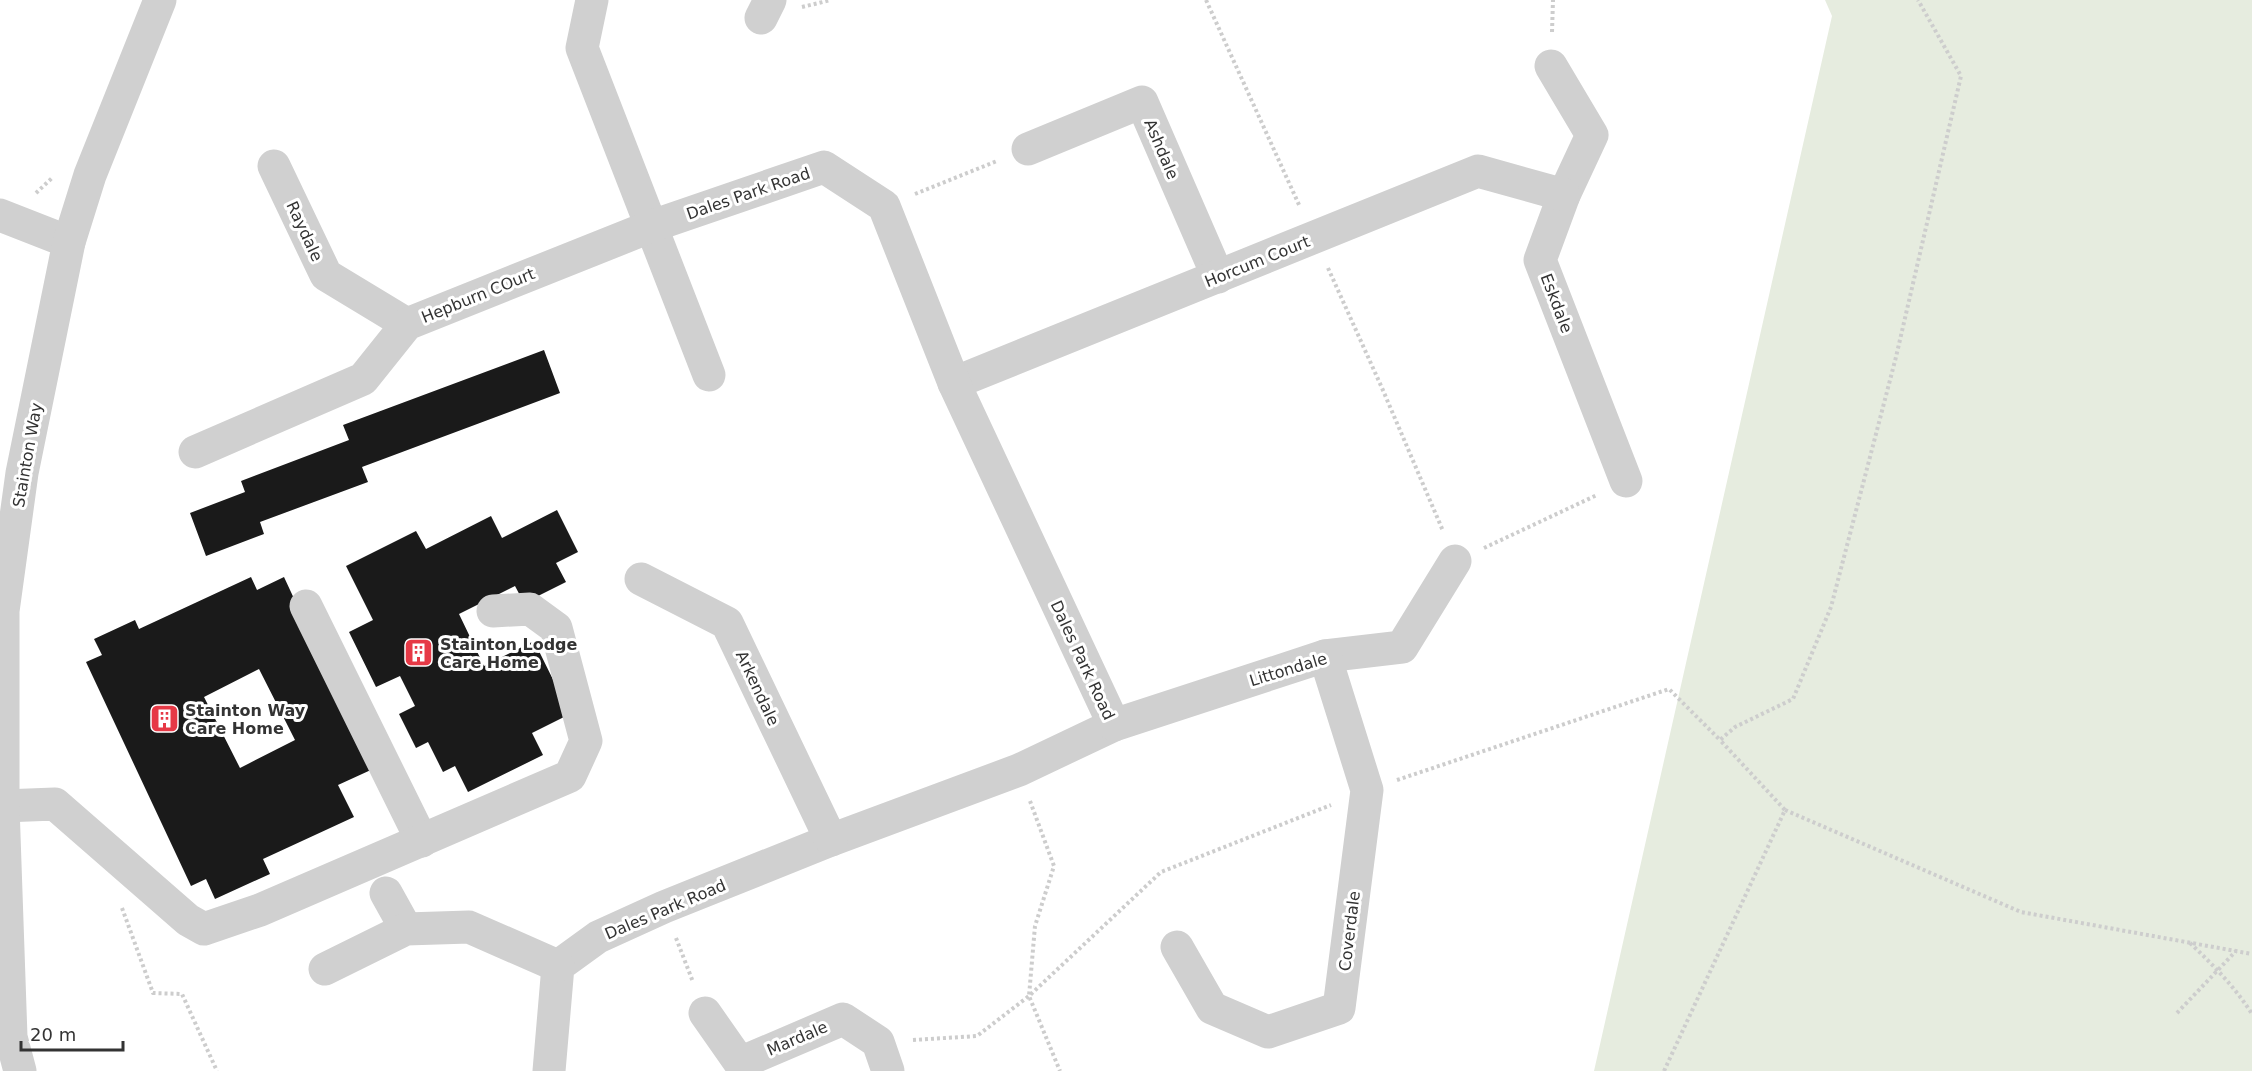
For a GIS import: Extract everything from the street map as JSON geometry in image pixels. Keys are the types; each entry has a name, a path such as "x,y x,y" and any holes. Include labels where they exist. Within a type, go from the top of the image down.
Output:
{"street":[{"name":"Stainton Way","path":"20,1071 11,1037 3,806 3,611 22,473 69,242 90,176 160,0"},
{"path":"592,0 582,48 708,375"},
{"name":"Eskdale","path":"1551,66 1592,135 1564,195 1540,260 1626,481"},
{"name":"Ashdale","path":"1028,149 1142,102 1218,277"},
{"name":"Raydale","path":"274,166 326,275 407,324"},
{"name":"Dales Park Road","path":"558,966 598,937 664,907 831,840 1019,770 1114,725 954,383 884,206 824,167 652,226"},
{"name":"Horcum Court","path":"954,383 1478,171 1564,195"},
{"path":"0,215 69,242"},
{"name":"Hepburn COurt","path":"195,452 363,379 407,324 652,226"},
{"name":"Littondale","path":"1114,725 1325,656 1402,647 1455,561"},
{"name":"Arkendale","path":"642,579 727,623 831,840"},
{"path":"306,606 422,841"},
{"path":"3,806 55,804 188,921 204,929 260,910 570,776 586,741 556,628 530,609 493,611"},
{"name":"Coverdale","path":"1177,947 1212,1008 1268,1032 1339,1008 1367,790 1325,656"},
{"path":"386,893 406,929"},
{"path":"325,969 406,929 469,927 558,966 549,1071"},
{"name":"Mardale","path":"705,1013 740,1063 843,1019 883,1056"}],"path":[{"path":"1206,0 1382,388 1455,561 1626,481"},
{"path":"1720,740 1735,727 1793,699 1831,607 1896,357 1961,76 1918,0"},
{"path":"884,206 1028,149"},
{"path":"26,190 37,193 60,171 90,176"},
{"path":"883,1056 977,1036 1029,996 1161,872 1367,790 1669,689 1785,810 2021,912 2252,954"},
{"path":"1019,770 1054,866 1035,926 1029,996 1060,1071"},
{"path":"1664,1071 1785,810"},
{"path":"121,907 153,993 182,994 217,1071"},
{"path":"664,907 705,1013"},
{"path":"2190,943 2218,970 2252,1014"},
{"path":"2177,1013 2236,951"}],"shaded area":[{"path":"1825,0 2252,0 2252,1071 1594,1071 1832,16"}],"building":[{"path":"544,350 560,393 362,467 368,482 260,522 264,534 206,556 190,513 245,492 241,481 349,440 343,425"},
{"name":"Stainton Lodge Care Home","path":"557,510 578,552 556,563 566,582 524,603 515,586 459,614 484,666 534,641 570,714 532,733 543,755 468,792 455,766 443,772 428,742 416,748 399,714 415,706 400,676 376,687 349,632 373,620 346,566 416,531 426,549 491,516 502,538"},
{"name":"Stainton Way Care Home","path":"251,577 257,590 284,577 373,769 338,785 354,817 263,859 270,874 215,899 206,879 191,886 86,662 102,655 94,639 135,620 139,629","holes":["259,669 295,740 240,768 204,697"]}],"place":[{"name":"Stainton Lodge Care Home","path":"419,653"},
{"name":"Stainton Way Care Home","path":"164,719"}]}
